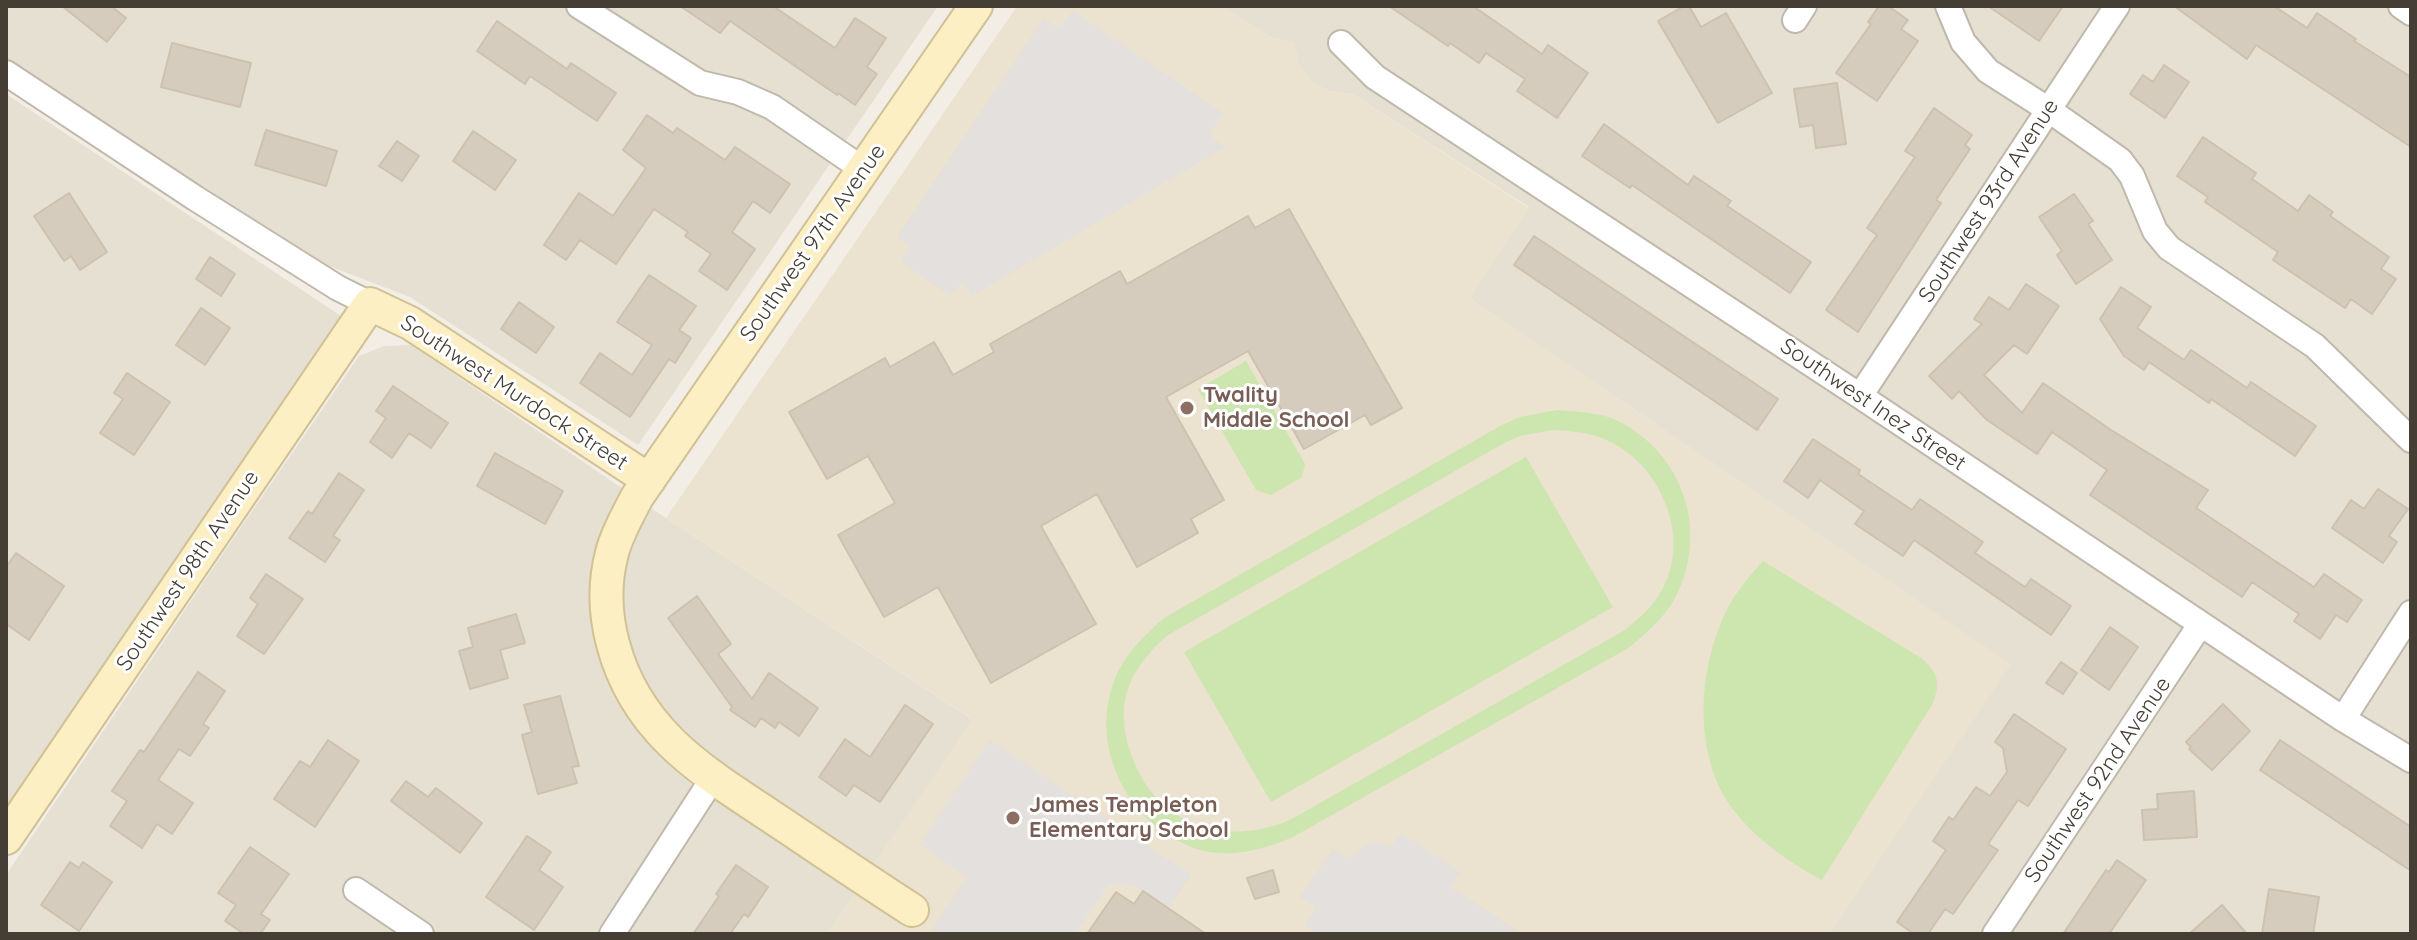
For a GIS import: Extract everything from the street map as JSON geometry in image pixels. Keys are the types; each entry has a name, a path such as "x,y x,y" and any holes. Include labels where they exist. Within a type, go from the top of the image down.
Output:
{"street":[{"path":"579,6 700,83 738,92 772,107 864,170"},
{"name":"Southwest 97th Avenue","path":"649,480 976,6"},
{"path":"1948,6 1963,42 1988,71 2120,160 2132,176 2155,231 2169,248 2315,346 2411,440"},
{"name":"Southwest 93rd Avenue","path":"1860,396 2117,6"},
{"path":"2401,6 2411,13"},
{"name":"Southwest Inez Street","path":"1341,43 1375,77 1860,396 2200,625 2411,760"},
{"name":"Southwest Murdock Street","path":"6,73 338,288 410,323 649,480 628,515 613,551 606,580 609,628 620,667 648,718 713,778 912,910"},
{"name":"Southwest 98th Avenue","path":"6,838 370,304"},
{"path":"2343,719 2411,613"},
{"name":"Southwest 92nd Avenue","path":"1995,934 2200,625"},
{"path":"612,934 713,778"},
{"path":"356,890 421,934"}],"shaded area":[{"path":"6,6 938,6 638,445 410,297 308,258 6,61"},
{"name":"Twality Middle School","path":"1017,6 1222,6 1272,38 1294,43 1298,63 1313,83 1329,91 1352,94 1529,208 1469,298 2011,664 1829,934 827,934 972,719 666,518"},
{"path":"1222,6 2411,6 2411,934 1829,934 2010,664 1469,298 1529,207 1352,94 1329,91 1313,83 1298,63 1294,43 1272,38"},
{"path":"1073,11 1223,113 1211,131 1214,139 1225,147 972,296 962,281 950,296 902,262 910,246 897,237 1044,18 1055,26 1061,26"},
{"path":"6,94 344,318 6,808"},
{"path":"411,345 973,720 827,934 6,934 6,875 224,552 359,356 384,346"},
{"path":"990,740 1191,875 1168,909 1136,887 1118,883 1108,885 1075,934 929,934 967,877 920,844"},
{"path":"1401,833 1460,872 1451,887 1522,934 1318,934 1305,925 1316,908 1300,897 1333,849 1349,858 1367,845 1392,846"}],"green space":[{"path":"1246,361 1305,464 1302,477 1271,495 1256,490 1198,389"},
{"path":"1557,410 1614,419 1643,437 1675,475 1689,520 1690,544 1678,592 1657,622 1630,647 1282,842 1245,852 1209,852 1172,837 1150,821 1132,801 1119,778 1110,753 1106,727 1109,700 1117,674 1138,644 1164,618 1520,417","holes":["1552,430 1593,435 1625,451 1656,484 1666,504 1674,548 1670,570 1662,590 1640,617 1625,630 1290,820 1265,828 1217,830 1195,824 1174,813 1157,798 1142,778 1131,754 1124,716 1126,696 1133,677 1144,659 1168,635 1504,443 1520,436"]},
{"path":"1526,457 1613,607 1271,802 1184,652"},
{"path":"1763,561 1921,658 1936,678 1933,703 1822,880 1776,851 1736,813 1722,792 1706,743 1705,690 1715,639 1732,601"}],"building":[{"path":"62,6 111,6 126,18 107,42"},
{"path":"680,6 773,6 835,48 855,18 886,38 867,67 877,74 855,105 730,21 720,33"},
{"path":"1389,6 1473,6 1542,54 1548,45 1588,73 1557,118 1517,91 1525,79 1486,53 1479,63"},
{"path":"1689,6 1701,27 1726,13 1772,93 1718,123 1658,21"},
{"path":"1879,6 1888,6 1908,20 1901,29 1918,41 1877,101 1836,73 1871,24 1868,22"},
{"path":"1988,6 2063,6 2039,41"},
{"path":"2174,6 2274,6 2307,28 2317,13 2411,77 2411,147 2256,45 2247,59"},
{"path":"497,21 567,69 571,63 616,93 597,121 530,76 525,84 477,51"},
{"path":"172,43 251,63 240,107 161,87"},
{"path":"2164,65 2189,82 2165,118 2130,94 2143,75 2153,82"},
{"path":"1837,83 1846,144 1816,148 1813,125 1800,127 1794,89"},
{"path":"1934,108 1972,135 1965,145 1970,149 1936,200 1941,203 1858,332 1826,310 1877,235 1867,228 1915,157 1905,151"},
{"path":"647,115 673,133 677,128 725,160 735,147 790,184 770,213 753,201 732,232 755,249 727,290 699,271 711,254 685,236 688,232 654,209 616,264 580,240 566,260 544,245 579,193 613,216 646,168 623,150"},
{"path":"1604,124 1688,185 1694,176 1731,201 1727,206 1811,262 1790,293 1632,185 1630,188 1582,156"},
{"path":"266,130 337,151 326,186 255,165"},
{"path":"473,131 516,160 495,190 453,161"},
{"path":"2203,137 2256,173 2252,179 2298,211 2309,195 2333,212 2330,216 2389,257 2381,269 2396,279 2372,314 2351,299 2345,308 2273,260 2278,252 2205,202 2208,197 2177,176"},
{"path":"397,141 419,156 402,181 379,166"},
{"path":"69,193 107,252 80,270 71,256 64,261 34,216"},
{"path":"2074,194 2093,221 2088,224 2112,260 2076,284 2057,255 2062,251 2039,217"},
{"path":"1289,209 1402,408 1371,425 1365,415 1304,449 1248,351 1166,397 1224,500 1191,519 1198,533 1137,567 1097,494 1041,526 1096,624 991,683 938,587 884,617 838,535 895,503 868,456 827,479 789,412 885,358 890,367 934,342 953,375 994,352 990,344 1120,271 1127,284 1248,216 1255,228"},
{"path":"1534,236 1778,399 1757,430 1514,265"},
{"path":"210,257 235,274 221,296 196,279"},
{"path":"649,275 696,306 679,330 691,338 675,363 669,359 630,417 580,383 600,353 632,375 652,345 617,322"},
{"path":"2026,284 2059,306 2027,354 2014,345 1984,375 2022,413 2043,383 2111,430 2208,490 2196,508 2314,587 2324,574 2362,600 2347,622 2336,615 2320,639 2294,621 2299,614 2252,582 2242,597 2090,495 2107,470 2052,432 2037,454 1987,420 1959,391 1952,399 1929,376 1982,324 1974,319 1989,297 2009,310"},
{"path":"2121,287 2151,307 2137,328 2184,360 2191,350 2247,388 2251,382 2316,426 2295,456 2211,399 2209,403 2149,362 2144,370 2124,356 2100,319"},
{"path":"519,302 554,327 536,353 501,329"},
{"path":"201,308 230,328 205,365 176,345"},
{"path":"127,373 170,402 134,455 100,433 123,399 114,393"},
{"path":"393,386 448,423 431,448 409,433 392,458 370,442 386,418 376,411"},
{"path":"1813,439 1912,510 1920,499 1983,542 1975,553 2025,587 2031,579 2071,606 2051,635 1914,540 1903,556 1855,524 1864,511 1820,480 1808,498 1784,481"},
{"path":"495,453 563,491 545,524 477,486"},
{"path":"339,473 364,490 333,536 340,540 325,562 289,538 308,511 312,514"},
{"path":"2378,489 2408,509 2389,536 2397,542 2383,563 2332,528 2351,500 2364,509"},
{"path":"16,553 64,586 29,640 6,624 6,567"},
{"path":"266,574 303,599 264,654 237,636 258,604 250,598"},
{"path":"697,596 731,644 718,654 752,699 769,673 818,708 799,736 779,722 775,728 761,718 755,727 730,710 732,707 668,618"},
{"path":"516,614 525,643 500,650 508,678 470,689 459,651 473,647 468,628"},
{"path":"2110,627 2138,647 2109,690 2081,670"},
{"path":"2061,662 2077,673 2063,694 2046,683"},
{"path":"198,672 225,691 203,724 209,728 190,756 179,749 158,780 193,803 172,834 157,824 142,848 110,826 127,801 112,791 140,750 144,752"},
{"path":"560,696 579,766 572,767 577,783 538,794 522,735 532,732 524,705"},
{"path":"2223,704 2250,731 2212,770 2189,749 2191,747 2186,742"},
{"path":"905,705 933,724 880,802 854,785 846,796 819,777 845,739 870,757"},
{"path":"2014,714 2066,749 2028,806 2018,800 1988,844 1998,850 1953,914 1945,909 1928,934 1914,934 1897,922 1946,850 1933,841 1949,817 1953,820 1976,787 1990,796 2007,772 2003,748 1995,742"},
{"path":"328,740 359,761 315,827 274,799 300,761 310,767"},
{"path":"2280,740 2411,827 2411,871 2260,770"},
{"path":"406,781 428,797 436,788 482,823 460,853 391,801"},
{"path":"2194,791 2197,837 2144,840 2142,810 2158,809 2157,794"},
{"path":"527,836 551,852 539,870 563,887 534,930 486,897"},
{"path":"250,847 289,874 261,914 270,920 260,934 244,934 225,921 236,905 218,893"},
{"path":"2117,860 2146,880 2109,934 2063,934 2106,870 2109,872"},
{"path":"70,862 79,868 83,862 112,882 79,931 41,905"},
{"path":"736,865 768,887 748,917 744,914 730,934 693,934 719,896 716,894"},
{"path":"1273,870 1279,892 1255,899 1247,878"},
{"path":"2269,889 2319,897 2313,934 2262,934"},
{"path":"1143,891 1206,934 1087,934 1116,892 1134,904"},
{"path":"2222,905 2247,934 2189,934"}],"place":[{"name":"Twality Middle School","path":"1187,408"},
{"name":"James Templeton Elementary School","path":"1013,818"}]}
